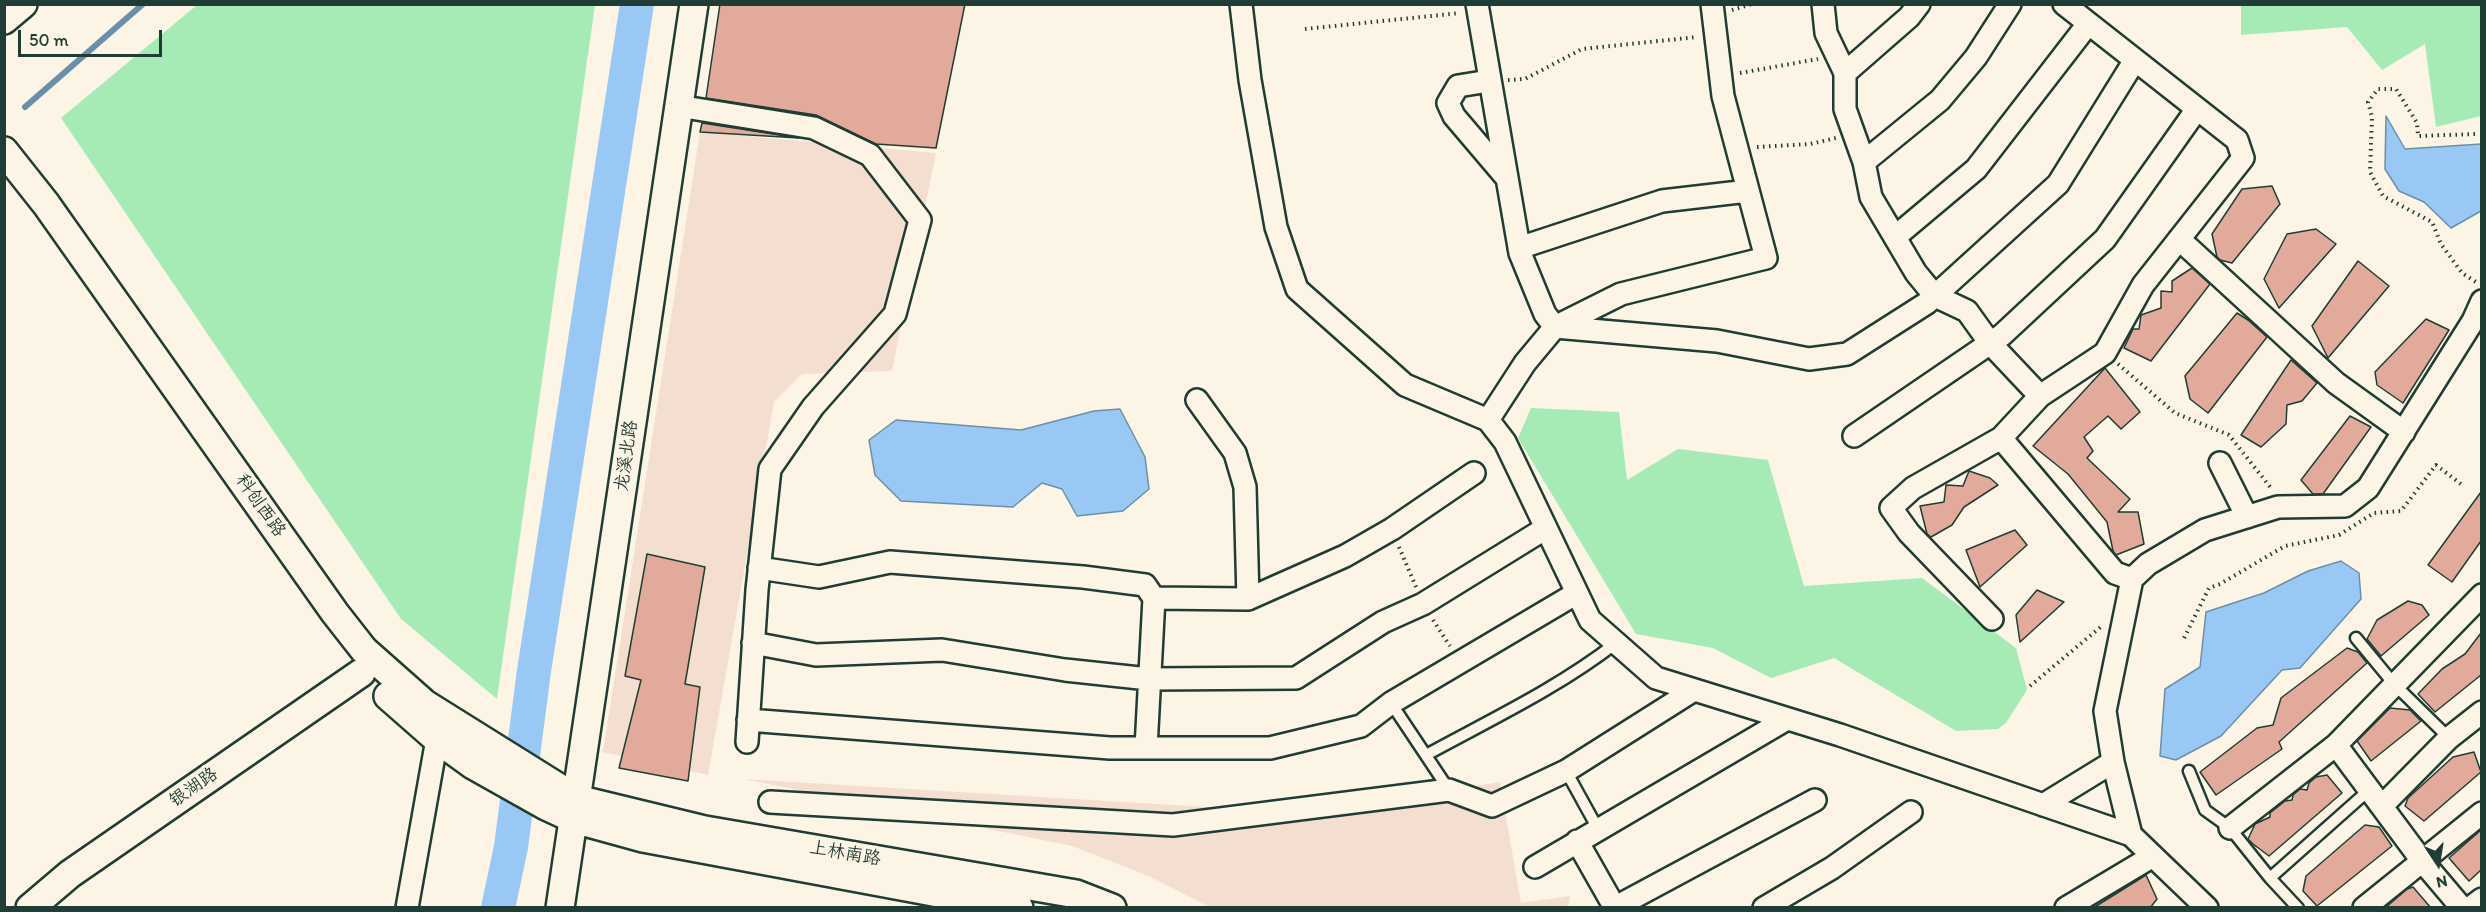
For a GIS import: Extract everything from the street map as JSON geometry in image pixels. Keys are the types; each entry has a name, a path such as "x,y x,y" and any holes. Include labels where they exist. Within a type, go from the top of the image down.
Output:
{"street":[{"path":"4,20 23,4"},
{"name":"龙溪北路","path":"560,908 694,4"},
{"path":"1241,4 1250,80 1276,227 1297,289 1405,385 1488,420 1505,442 1590,620 1656,678 1787,719 2131,835 2207,908"},
{"path":"1488,420 1525,363 1555,327 1621,294 1766,258 1722,96 1712,4"},
{"path":"1823,4 1826,33 1841,64 1845,109 1864,162 1871,197 1916,273 1935,296 1967,311 1990,343 2040,396"},
{"path":"1841,64 1909,17 1919,4"},
{"path":"1864,162 1940,99 1976,57 2010,4"},
{"path":"1992,619 1910,533 1891,508 1913,488 2001,438 2040,396 2105,353 2143,285 2243,159 2236,140 2064,4"},
{"path":"1477,8 1519,248 1545,314 1555,327 1717,341 1809,359 1847,354 1927,303 2058,184 2135,60"},
{"path":"1895,237 1976,168 2088,24"},
{"path":"1489,81 1458,86 1448,103 1454,116 1506,177"},
{"path":"678,106 814,128 870,155 920,220 895,314 813,407 770,469 759,568 747,742"},
{"path":"1854,436 2002,335 2104,239 2196,109"},
{"name":"科创西路","path":"4,151 46,204 364,650 425,704 479,736 548,794"},
{"name":"科创西路","path":"4,178 139,362 320,622 361,673 438,739 473,765 548,794 575,809"},
{"path":"1519,248 1662,201 1748,191"},
{"path":"2179,239 2336,383 2404,432"},
{"path":"2131,835 2113,762 2105,711 2132,579 2148,564 2205,530 2278,507 2345,506 2368,488 2473,321 2481,301"},
{"path":"1197,400 1235,453 1245,487 1248,599"},
{"path":"2001,438 2115,573 2132,579"},
{"path":"2220,463 2247,517"},
{"path":"1154,598 1248,599 1345,556 1392,529 1474,473"},
{"path":"753,643 816,655 942,650 1065,670 1149,679 1296,678 1383,622 1423,604 1546,528"},
{"path":"759,568 819,577 890,562 1083,577 1145,585 1154,598 1146,748"},
{"path":"748,720 1110,748 1270,748 1361,726 1391,703 1577,593"},
{"path":"2230,828 2336,745 2394,684 2480,600"},
{"name":"银湖路","path":"30,908 70,874 361,673"},
{"path":"770,802 1173,825 1449,790 1492,806 1566,771 1694,690"},
{"path":"2375,798 2481,712"},
{"path":"1535,867 1787,719"},
{"path":"407,908 438,739"},
{"path":"2336,745 2423,862 2462,908"},
{"path":"2043,805 2113,762"},
{"path":"1576,841 1614,907 1815,800"},
{"name":"上林南路","path":"575,809 643,838 1019,908"},
{"name":"上林南路","path":"575,809 1076,894 1112,908"},
{"path":"1764,908 1832,868 1911,812"},
{"path":"2364,908 2481,813"},
{"path":"2066,908 2153,856"},
{"path":"2470,908 2481,899"}],"lane":[{"path":"2356,638 2394,684 2449,738"},
{"path":"1426,755 1547,688 1594,660 1616,643"},
{"path":"1391,703 1449,790"},
{"path":"1566,771 1598,829"},
{"path":"2189,771 2205,810 2230,828 2270,878 2298,908"},
{"path":"2270,878 2375,798"}],"path":[{"path":"1305,29 1477,8"},
{"path":"1489,81 1525,79 1582,49 1715,34"},
{"path":"1720,76 1841,64"},
{"path":"2475,134 2418,136 2418,123 2396,89 2378,89 2368,102 2372,117 2370,172 2383,196 2432,222 2441,244 2462,273 2481,286"},
{"path":"1737,148 1810,144 1854,134"},
{"path":"2105,353 2175,413 2229,435 2271,488"},
{"path":"2184,638 2209,588 2220,584 2285,546 2338,535 2374,513 2401,511 2436,465 2461,484"},
{"path":"1392,529 1423,604 1461,662"},
{"path":"2030,686 2126,605"}],"shaded area":[{"path":"700,132 936,153 892,371 802,374 774,402 708,775 603,752"},
{"path":"744,779 1306,813 1500,782 1521,903 1570,896 1568,908 1209,907 1151,877 1072,846"}],"green space":[{"path":"197,5 595,5 497,699 401,619 61,118"},
{"path":"2241,5 2481,5 2481,116 2436,127 2425,44 2382,70 2347,27 2241,35"},
{"path":"1531,408 1619,412 1627,480 1678,449 1768,460 1804,586 1922,578 2016,648 2027,690 2006,723 1998,729 1956,731 1834,658 1771,678 1713,648 1636,634 1518,438"}],"water":[{"path":"2386,116 2405,149 2481,144 2481,211 2451,228 2424,202 2399,191 2385,169"},
{"path":"1120,409 1145,457 1149,489 1123,511 1077,516 1062,489 1042,483 1013,507 901,501 875,475 869,440 896,420 1021,430 1094,411"},
{"path":"2341,561 2359,573 2361,599 2300,668 2282,670 2221,736 2176,760 2160,756 2165,689 2200,667 2206,612 2264,593 2308,571"}],"building":[{"path":"720,4 965,4 936,148 876,144 816,115 706,98"},
{"path":"702,123 799,138 700,132"},
{"path":"2272,186 2280,204 2232,263 2220,260 2217,257 2212,234 2242,189"},
{"path":"2316,229 2336,244 2279,308 2264,279 2287,234"},
{"path":"2358,261 2389,286 2328,358 2312,326"},
{"path":"2192,268 2210,284 2151,361 2124,348 2133,329 2139,329 2141,315 2161,308 2161,291 2172,292 2172,281"},
{"path":"2237,313 2267,337 2208,413 2190,399 2185,376"},
{"path":"2426,319 2449,330 2403,403 2377,385 2375,372"},
{"path":"2291,360 2317,383 2302,401 2287,405 2286,424 2261,447 2241,435"},
{"path":"2105,368 2140,412 2121,429 2108,416 2084,437 2093,451 2087,458 2130,499 2118,512 2138,512 2144,544 2116,555 2113,551 2107,522 2068,474 2033,446"},
{"path":"2350,416 2371,427 2323,494 2313,494 2301,480"},
{"path":"1969,471 1990,478 1998,485 1964,507 1952,525 1931,537 1927,534 1920,506 1944,502 1946,485 1963,486"},
{"path":"2481,492 2481,541 2452,582 2428,565"},
{"path":"2015,530 2027,545 1980,587 1966,550"},
{"path":"647,554 705,567 685,684 700,687 688,781 619,768 641,680 625,676"},
{"path":"2037,590 2064,602 2020,642 2016,615"},
{"path":"2408,601 2422,605 2429,615 2381,656 2367,639 2377,620"},
{"path":"2481,633 2481,675 2435,712 2418,694 2442,669 2465,654"},
{"path":"2347,648 2358,652 2367,663 2279,742 2282,749 2216,795 2200,772 2257,728 2273,725 2281,698"},
{"path":"2390,708 2410,710 2421,721 2371,761 2357,741"},
{"path":"2474,752 2481,772 2424,821 2405,806 2408,798 2453,757"},
{"path":"2327,775 2342,793 2269,856 2248,839 2255,824 2270,817 2270,813 2285,801 2292,800 2293,795 2300,789 2307,790 2309,783 2316,777"},
{"path":"2365,825 2379,827 2392,846 2317,906 2303,891 2306,876"},
{"path":"2481,830 2481,870 2469,881 2449,858"},
{"path":"2146,875 2157,899 2150,908 2093,908"},
{"path":"2413,887 2431,908 2385,908 2407,889"}],"waterway":[{"path":"25,107 143,4"},
{"path":"498,908 511,847 534,671 637,4"}]}
